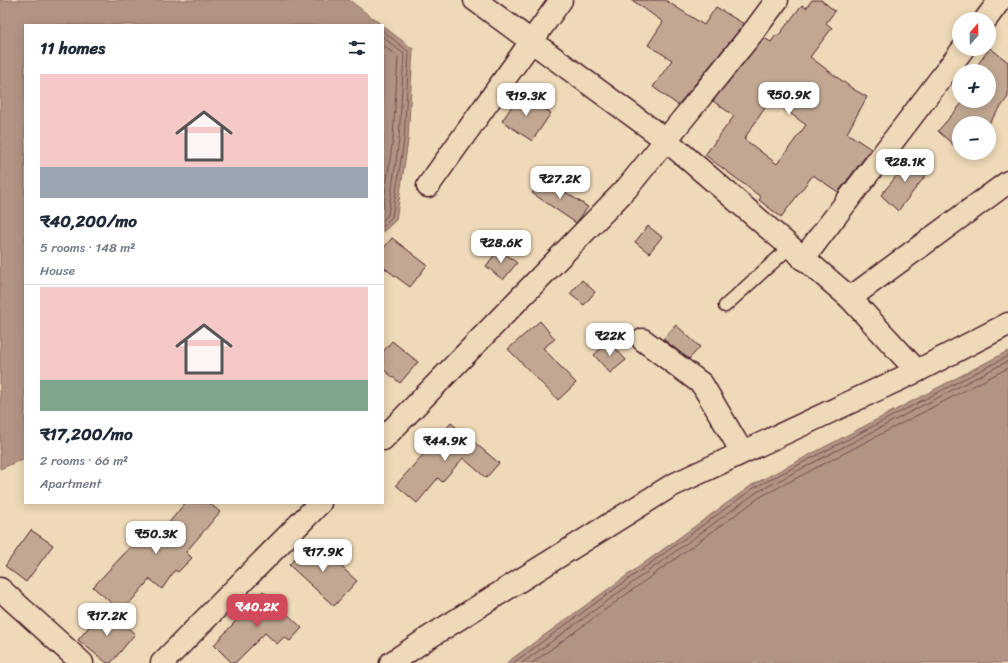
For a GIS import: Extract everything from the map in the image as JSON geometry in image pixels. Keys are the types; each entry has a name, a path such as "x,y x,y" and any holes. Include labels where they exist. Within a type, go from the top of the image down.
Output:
{"street":[{"path":"475,0 666,140 850,298 917,370"},
{"path":"428,186 562,0"},
{"path":"384,438 626,188 777,0"},
{"path":"991,12 1000,0"},
{"path":"796,253 957,56"},
{"path":"850,298 1008,182"},
{"path":"391,663 428,638 671,486 917,370 1008,324"},
{"path":"642,340 702,384 742,452"},
{"path":"162,663 319,504"},
{"path":"0,589 82,663"}],"lane":[{"path":"725,306 796,253"}],"water":[{"path":"0,0 349,0 381,24 24,24 24,458 0,469"},
{"path":"384,27 413,49 408,141 396,220 384,231"},
{"path":"1008,351 1008,663 506,663 752,485"}],"building":[{"path":"632,0 665,0 704,25 716,7 744,24 678,105 653,87 672,60 648,45 663,22"},
{"path":"812,0 821,0 835,11 826,23 832,28 810,57 853,89 867,97 847,133 871,149 838,192 813,175 781,217 759,200 761,197 705,155 734,116 713,101 764,38 771,42 776,35 778,36 802,5 806,8","holes":["771,99 806,125 777,164 744,139"]},
{"path":"996,53 1008,62 1008,97 994,116 952,116 952,144 938,131 958,108 996,108 996,64 978,64 984,56 996,56"},
{"path":"521,93 551,113 532,141 502,121"},
{"path":"913,156 930,170 898,211 881,195"},
{"path":"543,177 588,207 576,223 532,193"},
{"path":"648,226 662,237 649,253 635,242"},
{"path":"392,238 427,265 410,287 384,268 384,248"},
{"path":"499,249 517,263 503,280 486,266"},
{"path":"582,280 595,292 584,305 570,294"},
{"path":"540,321 555,339 543,348 576,383 558,400 508,349"},
{"path":"676,325 700,347 689,359 663,339"},
{"path":"392,341 418,362 400,383 384,370 384,351"},
{"path":"609,341 626,360 610,373 594,355"},
{"path":"451,423 499,463 486,478 463,458 442,482 438,478 417,503 396,485"},
{"path":"184,504 210,504 220,512 186,552 192,558 178,572 175,570 162,589 150,579 122,612 93,587 154,522 163,530"},
{"path":"31,530 53,545 26,582 5,566"},
{"path":"312,540 357,581 334,606 289,565"},
{"path":"263,591 302,628 290,641 284,637 277,644 265,633 235,663 232,663 214,645"},
{"path":"104,609 135,634 111,663 107,663 78,640"}]}
